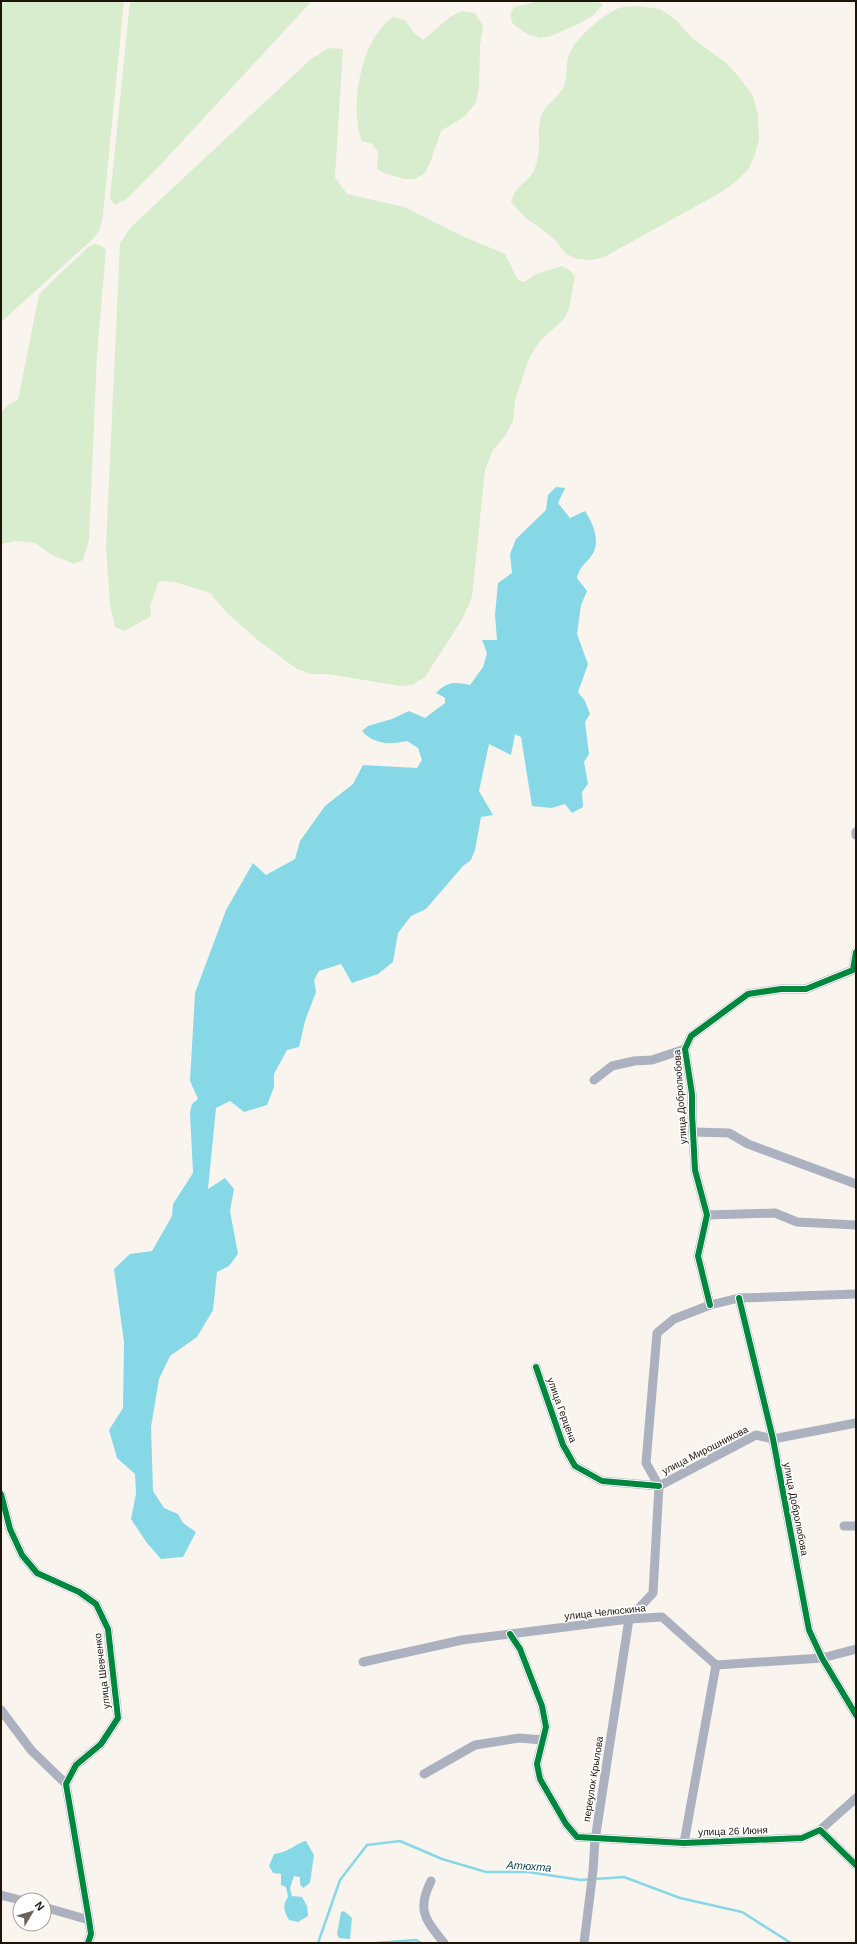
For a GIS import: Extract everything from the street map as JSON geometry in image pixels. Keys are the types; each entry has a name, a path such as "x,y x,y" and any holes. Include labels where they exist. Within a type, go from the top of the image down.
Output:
{"street":[{"name":"улица Добролюбова","path":"710,1305 698,1256 707,1214 695,1170 692,1094 685,1049 691,1036 748,994 781,989 806,990 854,973 856,952"},
{"name":"улица Добролюбова","path":"594,1080 612,1066 634,1061 652,1060 685,1049"},
{"name":"улица Добролюбова","path":"693,1132 729,1133 748,1144 856,1184"},
{"path":"707,1214 775,1213 798,1222 856,1226"},
{"path":"629,1618 653,1593 659,1486 646,1463 657,1332 674,1319 710,1305 739,1298 856,1294"},
{"name":"улица Добролюбова","path":"739,1298 773,1439 809,1630 822,1658 856,1715"},
{"name":"улица Герцена","path":"536,1367 563,1445 575,1466 602,1481 659,1486"},
{"name":"улица Мирошникова","path":"659,1486 756,1435 773,1439 856,1423"},
{"name":"улица Шевченко","path":"1,1494 10,1529 22,1555 37,1573 79,1592 96,1604 108,1629 118,1718 101,1744 76,1766 66,1784"},
{"path":"844,1526 856,1526"},
{"name":"улица Челюскина","path":"363,1662 462,1640 629,1618 662,1617 716,1665"},
{"name":"переулок Крылова","path":"584,1943 592,1886 595,1840 629,1618"},
{"name":"улица 26 Июня","path":"510,1634 520,1649 542,1706 546,1727 538,1764 540,1779 566,1824 577,1837 595,1840 684,1843 802,1838 820,1830 856,1798"},
{"path":"684,1843 716,1665 822,1658 856,1649"},
{"path":"1,1710 31,1750 66,1784 91,1934 88,1943"},
{"path":"424,1774 475,1745 519,1738 543,1740"},
{"path":"820,1830 856,1865"},
{"path":"431,1881 424,1894 426,1922 444,1943"},
{"path":"1,1895 12,1898"},
{"path":"52,1909 89,1920"}],"green space":[{"path":"1,1 124,1 103,215 100,229 93,239 1,322"},
{"path":"130,1 312,1 164,161 127,199 115,205 110,198"},
{"path":"539,1 595,1 603,4 594,15 578,24 551,36 540,38 527,34 513,24 510,15 514,7"},
{"path":"638,6 660,9 676,20 692,38 725,62 739,77 753,96 758,115 759,140 748,170 720,193 604,257 592,260 576,259 565,253 557,242 542,229 528,220 511,202 516,191 530,177 535,168 539,149 540,120 544,111 563,88 568,59 572,49 590,28 613,11 624,7"},
{"path":"462,11 475,13 483,26 480,46 479,88 476,103 465,116 441,131 430,163 424,174 415,179 405,179 386,174 377,169 378,152 372,144 362,141 358,127 358,92 361,74 373,41 382,27 393,17 405,20 414,33 423,40 450,17"},
{"path":"329,48 343,49 335,177 347,194 404,207 460,235 505,254 518,280 524,282 536,274 562,266 571,271 575,277 569,309 564,319 539,342 529,359 515,400 513,421 505,436 493,450 485,470 472,597 463,618 425,677 412,685 400,686 327,674 311,674 297,669 260,642 227,613 210,593 175,582 159,581 150,606 151,616 125,631 115,627 110,604 106,546 120,243 131,227 311,59"},
{"path":"95,244 102,246 106,250 97,355 89,540 83,560 74,564 52,555 35,543 15,541 1,544 1,413 8,405 18,400 39,294 88,247"}],"water":[{"path":"556,487 565,488 558,503 570,518 585,511 591,521 596,539 595,550 581,568 577,578 587,591 581,605 577,634 588,664 578,692 585,701 590,714 585,722 589,754 584,762 588,784 582,792 583,807 572,813 565,804 552,808 532,806 521,737 515,734 511,755 489,744 479,791 493,815 481,817 475,850 471,860 463,866 426,909 411,916 398,933 393,962 378,974 352,983 341,964 319,971 314,980 316,992 305,1021 299,1047 287,1050 274,1074 274,1087 267,1105 244,1112 230,1101 216,1108 208,1189 225,1178 234,1189 230,1211 238,1254 229,1266 217,1272 213,1310 197,1337 170,1356 159,1379 151,1427 153,1491 164,1508 178,1514 183,1523 196,1532 183,1557 161,1559 147,1543 131,1519 136,1494 135,1474 117,1458 109,1430 123,1408 124,1342 114,1269 130,1254 152,1251 172,1216 173,1204 193,1173 190,1112 192,1104 198,1099 190,1081 195,993 226,910 253,863 266,875 295,859 300,841 325,806 353,784 363,765 417,768 422,760 418,748 407,741 388,743 377,741 371,739 362,731 368,726 392,719 409,711 425,718 445,703 445,698 436,693 444,686 452,683 470,685 483,667 487,653 482,640 497,640 495,615 498,583 512,573 510,554 516,539 546,510 548,495"},
{"path":"306,1841 314,1855 310,1883 303,1888 300,1884 300,1877 294,1876 290,1888 292,1896 302,1897 307,1906 308,1916 298,1922 289,1920 287,1917 284,1908 288,1897 286,1887 281,1885 281,1874 273,1873 269,1866 274,1854 284,1852"},
{"path":"344,1911 352,1918 350,1939 339,1938 337,1934 341,1912"}],"waterway":[{"name":"Атюхта","path":"318,1943 340,1880 367,1845 400,1841 442,1859 486,1872 528,1872 581,1880 624,1877 680,1898 742,1912 791,1943"},
{"path":"376,1943 416,1940 421,1943"}],"cycle path":[{"path":"710,1305 698,1256 707,1215 695,1170 692,1094 685,1049 691,1036 748,994 781,989 806,989 853,970 856,952"},
{"path":"739,1298 773,1439 809,1630 822,1658 856,1715"},
{"path":"536,1367 563,1445 575,1466 602,1481 659,1486"},
{"path":"1,1494 10,1529 22,1555 37,1573 79,1592 96,1604 108,1629 118,1718 101,1744 76,1765 66,1784 91,1934 88,1943"},
{"path":"510,1634 520,1649 542,1706 546,1727 537,1764 540,1779 566,1824 577,1837 684,1843 802,1838 820,1830 856,1865"}]}
